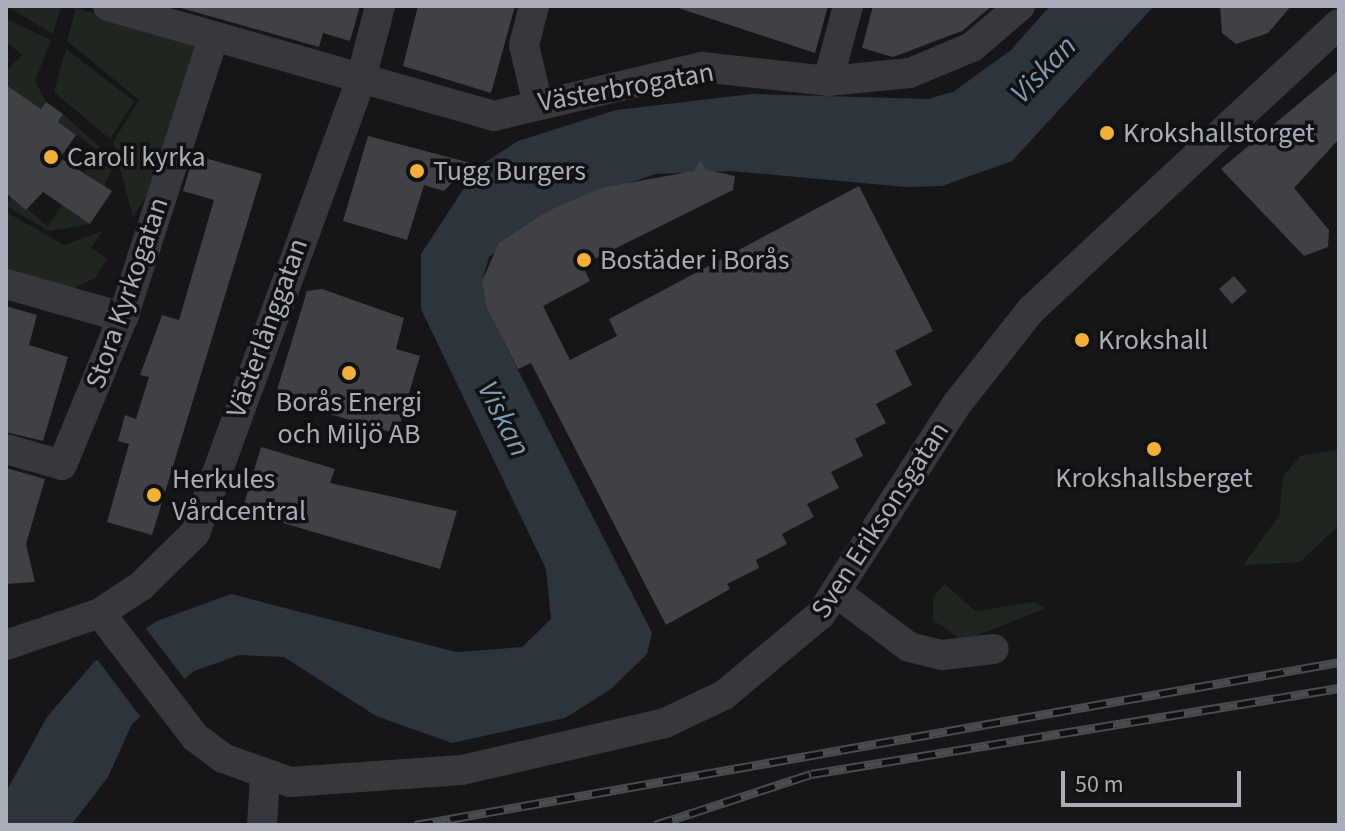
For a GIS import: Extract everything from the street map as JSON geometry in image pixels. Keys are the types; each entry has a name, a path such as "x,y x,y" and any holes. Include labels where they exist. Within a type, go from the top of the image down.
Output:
{"street":[{"path":"108,6 361,79"},
{"name":"Västerlånggatan","path":"6,645 114,632 171,561 208,507 240,394 361,79 380,6"},
{"path":"534,6 524,45 537,101"},
{"path":"828,81 848,6"},
{"name":"Västerbrogatan","path":"361,79 494,116 537,101 702,67 828,81 936,68 1020,6"},
{"name":"Sven Eriksonsgatan","path":"114,632 174,710 214,751 265,777 330,783 462,770 665,723 768,664 837,593 956,405 1031,310 1339,24"},
{"name":"Stora Kyrkogatan","path":"6,449 62,465 123,317 214,36"},
{"path":"6,284 123,317"},
{"path":"837,593 909,647 942,655 994,649"},
{"path":"262,825 265,777"}],"shaded area":[{"path":"6,6 61,6 53,34"},
{"path":"76,8 198,43 160,175 133,217 113,142 139,100 67,41"},
{"path":"6,19 51,40 35,81 46,102 41,109 6,88 6,71 22,55 6,42"},
{"path":"66,49 134,101 110,139 54,92"},
{"path":"63,114 106,153 112,170 104,186 84,172 99,151 58,122"},
{"path":"12,195 48,227 62,205 90,224 49,231 6,206"},
{"path":"6,212 64,245 103,231 91,248 107,259 95,278 68,291 6,274"},
{"path":"1339,449 1339,525 1300,562 1243,565 1279,516 1283,477 1300,456"},
{"path":"945,584 975,611 1034,602 1046,608 963,641 933,620 933,597"}],"water":[{"name":"Viskan","path":"1050,6 1154,6 1012,161 942,186 906,187 731,171 655,174 548,211 489,257 482,281 487,309 652,633 647,654 611,689 565,718 452,743 376,716 284,657 239,655 194,671 132,724 108,777 71,825 6,825 6,792 47,717 94,662 157,621 231,594 456,652 522,647 551,619 546,569 421,309 421,254 478,167 518,141 616,110 752,94 928,99 953,92 1011,50"}],"pier":[{"path":"143,625 187,682 143,720 96,658"}],"building":[{"path":"174,6 360,6 350,41 323,33 319,47"},
{"path":"418,6 515,6 491,93 403,66"},
{"path":"672,6 828,6 815,53"},
{"path":"873,6 992,6 962,31 893,57 862,48"},
{"path":"1220,6 1291,6 1268,33 1236,44 1222,33"},
{"path":"1339,70 1339,139 1294,188 1329,230 1328,247 1304,256 1221,169 1258,138 1256,127 1267,130"},
{"name":"Caroli kyrka","path":"6,85 41,109 46,102 63,114 58,122 76,135 60,158 112,191 90,224 43,192 26,210 6,193"},
{"path":"368,136 471,163 444,191 424,185 407,240 343,221"},
{"path":"194,155 262,174 152,535 107,522 129,444 118,441 125,415 136,419 149,377 140,375 162,315 179,320 214,200 183,191"},
{"path":"700,160 707,170 735,176 733,190 582,265 590,281 543,306 570,360 617,336 609,319 859,186 933,331 895,351 912,385 876,404 886,423 855,439 863,456 831,472 839,488 807,504 814,517 782,534 787,544 756,560 759,568 727,584 730,589 666,625 531,363 518,369 487,309 482,281 499,243 548,211 601,188 694,171"},
{"path":"1234,276 1247,291 1232,304 1219,289"},
{"name":"Borås Energi och Miljö AB","path":"322,289 404,318 396,349 420,356 397,434 303,406 306,397 277,390 307,291"},
{"path":"6,306 37,315 29,345 68,357 43,441 6,432"},
{"path":"261,447 335,469 330,483 457,511 440,569 242,511"},
{"path":"6,468 45,479 26,544 35,582 6,584"}],"railway":[{"path":"415,825 1339,662"},
{"path":"655,825 811,774 1339,688"}],"place":[{"name":"Krokshallstorget","path":"1107,133"},
{"name":"Caroli kyrka","path":"51,157"},
{"name":"Tugg Burgers","path":"417,171"},
{"name":"Bostäder i Borås","path":"584,260"},
{"name":"Krokshall","path":"1082,340"},
{"name":"Borås Energi och Miljö AB","path":"349,373"},
{"name":"Krokshallsberget","path":"1154,449"},
{"name":"Herkules Vårdcentral","path":"154,495"}]}
